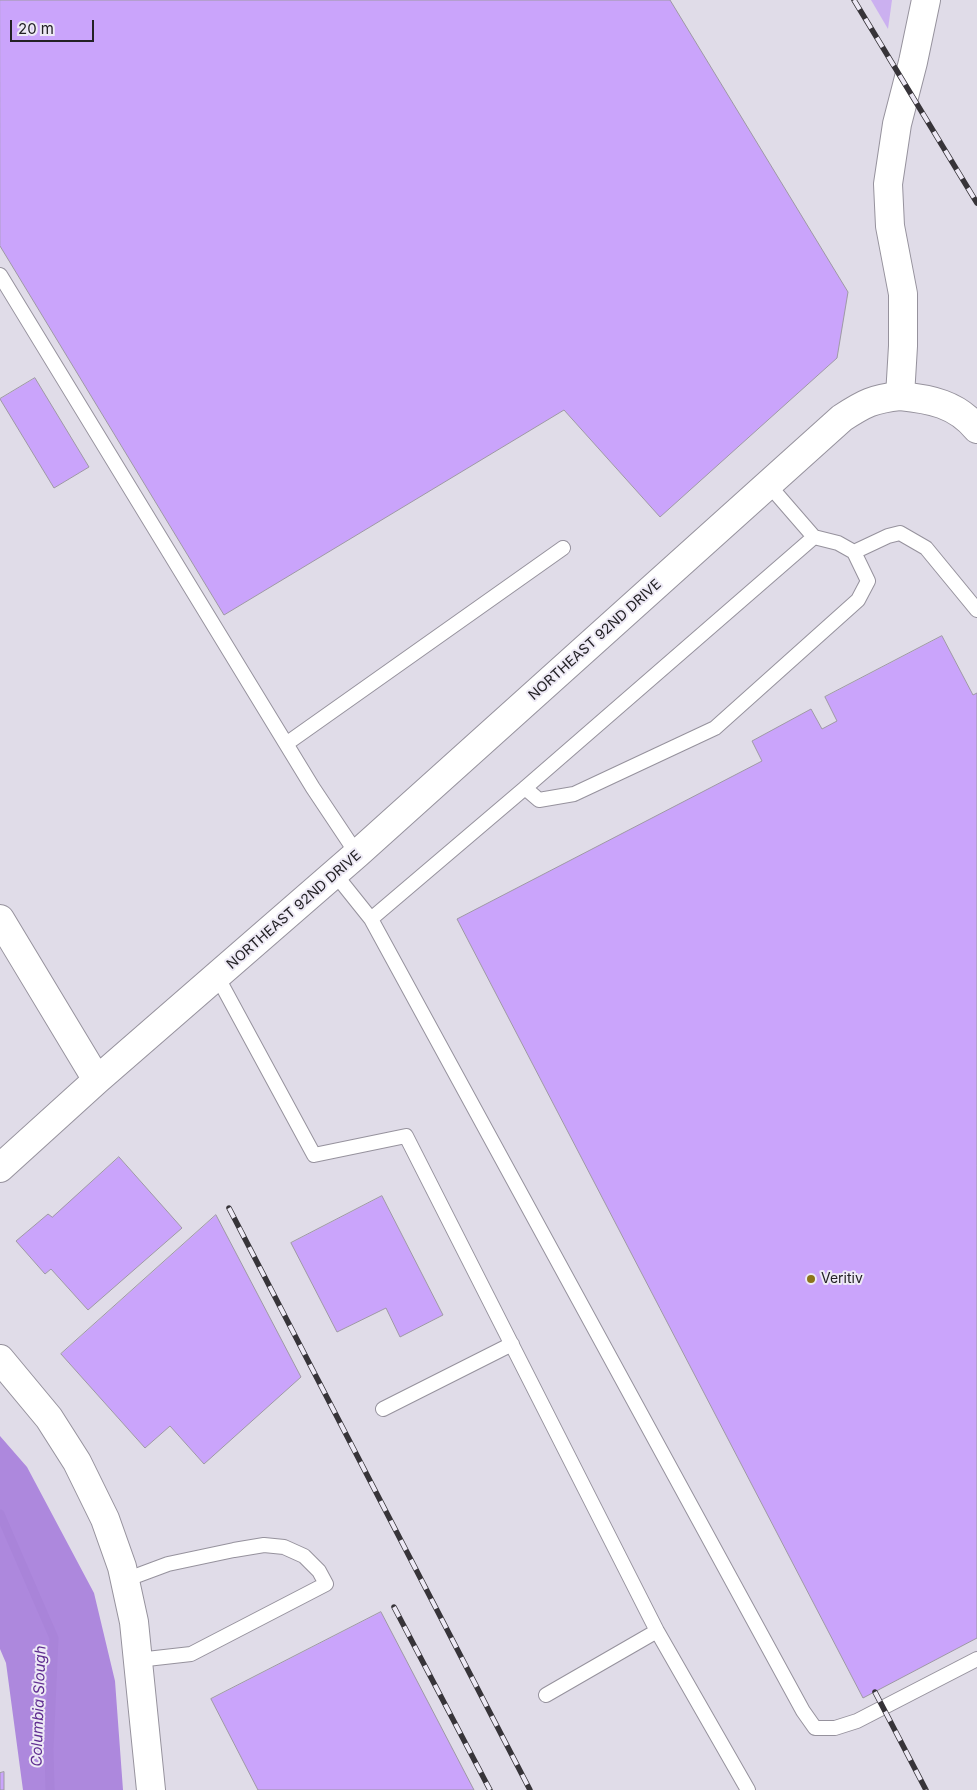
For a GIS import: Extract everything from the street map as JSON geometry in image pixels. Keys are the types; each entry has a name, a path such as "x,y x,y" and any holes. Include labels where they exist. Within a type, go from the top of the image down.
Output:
{"street":[{"path":"900,396 903,346 903,294 890,226 888,184 897,124 926,0"},
{"name":"NORTHEAST 92ND DRIVE","path":"0,1168 357,854 842,418 862,404 879,398 900,396 926,399 944,404 961,413 977,428"},
{"path":"0,918 98,1080"},
{"path":"0,1359 49,1418 77,1462 105,1519 122,1567 134,1622 151,1790"}],"lane":[{"path":"0,275 286,744 357,854"},
{"path":"525,788 539,800 574,794 715,728 858,600 868,581 854,552 838,543 814,537 768,484"},
{"path":"854,552 888,536 900,533 926,548 977,610"},
{"path":"371,919 814,537"},
{"path":"286,744 563,548"},
{"path":"334,874 371,919 803,1711 816,1728 835,1728 857,1721 977,1659"},
{"path":"217,976 314,1155 406,1136 657,1631 748,1790"},
{"path":"383,1409 512,1344"},
{"path":"125,1580 168,1564 264,1545 284,1547 304,1556 319,1571 326,1584 191,1654 138,1660"},
{"path":"546,1695 657,1631"}],"shaded area":[{"path":"871,0 892,0 888,29"},
{"path":"0,1436 27,1467 94,1593 115,1681 123,1790 23,1790 6,1663 0,1649"}],"building":[{"path":"0,0 670,0 848,292 837,358 660,517 564,410 224,615 0,246"},
{"path":"35,378 89,467 54,488 0,399"},
{"name":"Veritiv","path":"942,636 973,695 977,693 977,1638 863,1698 457,919 762,761 752,741 811,709 822,729 837,721 825,697"},
{"path":"119,1157 182,1228 88,1310 51,1269 45,1274 16,1241 48,1214 52,1217"},
{"path":"382,1196 443,1315 400,1337 386,1308 337,1332 291,1243"},
{"path":"216,1215 301,1377 204,1464 170,1426 145,1448 61,1354"},
{"path":"381,1612 474,1790 258,1790 211,1699"},
{"path":"4,1772 4,1790 0,1790 0,1773"}],"waterway":[{"name":"Columbia Slough","path":"0,1514 54,1638 49,1749 50,1790"}],"railway":[{"path":"854,0 977,203"},
{"path":"229,1208 530,1790"},
{"path":"394,1607 490,1790"},
{"path":"875,1692 926,1790"}],"place":[{"name":"Veritiv","path":"811,1279"}]}
